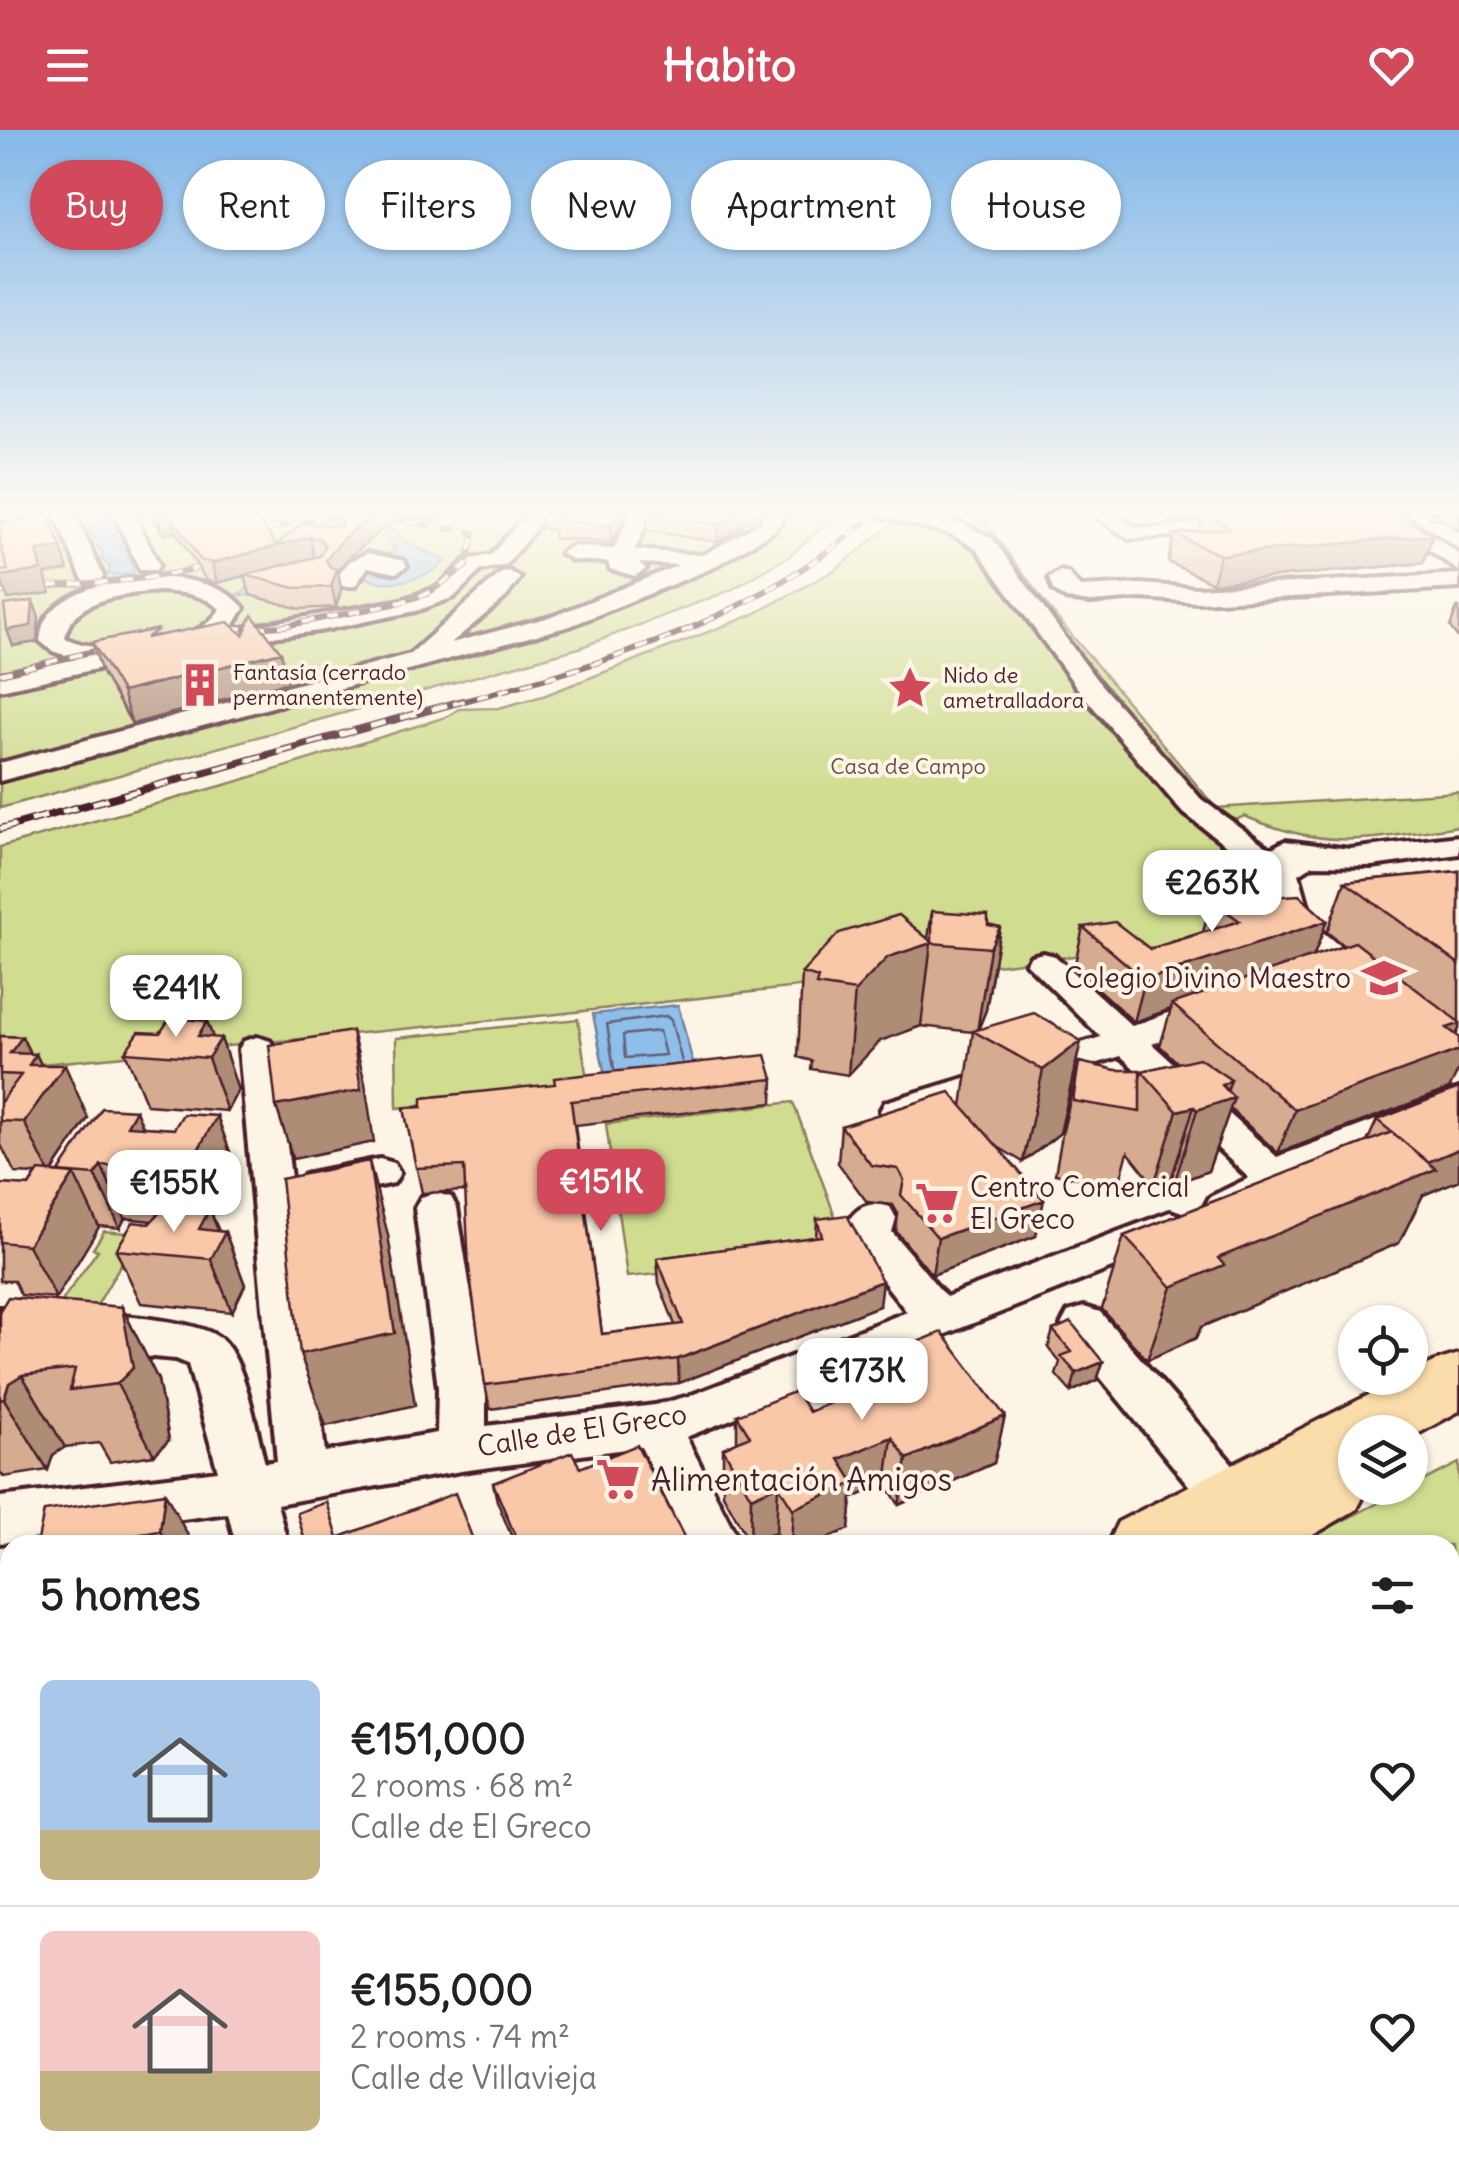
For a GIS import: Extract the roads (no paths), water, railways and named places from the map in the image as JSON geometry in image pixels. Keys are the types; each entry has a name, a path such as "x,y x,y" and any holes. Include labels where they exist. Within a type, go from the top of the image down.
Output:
{"highway":[{"path":"1394,1415 1459,1380"},
{"path":"1428,1436 1459,1418"},
{"path":"1231,1522 1338,1448"},
{"path":"1182,1535 1231,1522 1338,1482"}],"street":[{"path":"53,664 52,624 69,607"},
{"path":"186,644 221,626 232,607"},
{"path":"0,682 53,664 316,625 401,607"},
{"path":"53,664 357,627 394,616 406,607"},
{"path":"414,662 479,607"},
{"path":"0,772 414,662 562,621 596,607"},
{"path":"1031,607 1087,684 1191,805 1225,830 1300,867 1459,846"},
{"path":"1300,867 1298,928 1386,1001"},
{"path":"1043,963 1271,1176"},
{"path":"1301,980 1343,967"},
{"path":"880,1116 1250,997"},
{"path":"257,1049 304,1476"},
{"name":"Calle de El Greco","path":"0,1520 172,1500 461,1450 654,1425 695,1414 936,1317 1242,1202 1262,1191 1271,1176 1459,1102"},
{"path":"270,1194 380,1172"},
{"path":"436,1208 462,1388 461,1450"},
{"path":"875,1218 867,1225 877,1243 936,1317"},
{"path":"1084,1325 1231,1522"},
{"path":"0,1326 181,1341 204,1351 216,1367 259,1535"},
{"path":"654,1425 710,1535"}],"water":[{"path":"678,1005 696,1075 607,1086 593,1014"}],"railway":[{"path":"207,630 284,626 377,607"},
{"path":"453,704 624,654 734,607"},
{"path":"0,674 90,652 120,650"},
{"path":"0,829 462,701"}],"place":[{"name":"Fantasía (cerrado permanentemente)","path":"200,685"},
{"name":"Nido de ametralladora","path":"910,688"},
{"name":"Colegio Divino Maestro","path":"1384,978"},
{"name":"Centro Comercial El Greco","path":"937,1203"},
{"name":"Alimentación Amigos","path":"618,1479"}],"park label":[{"name":"Casa de Campo","path":"908,766"}]}
